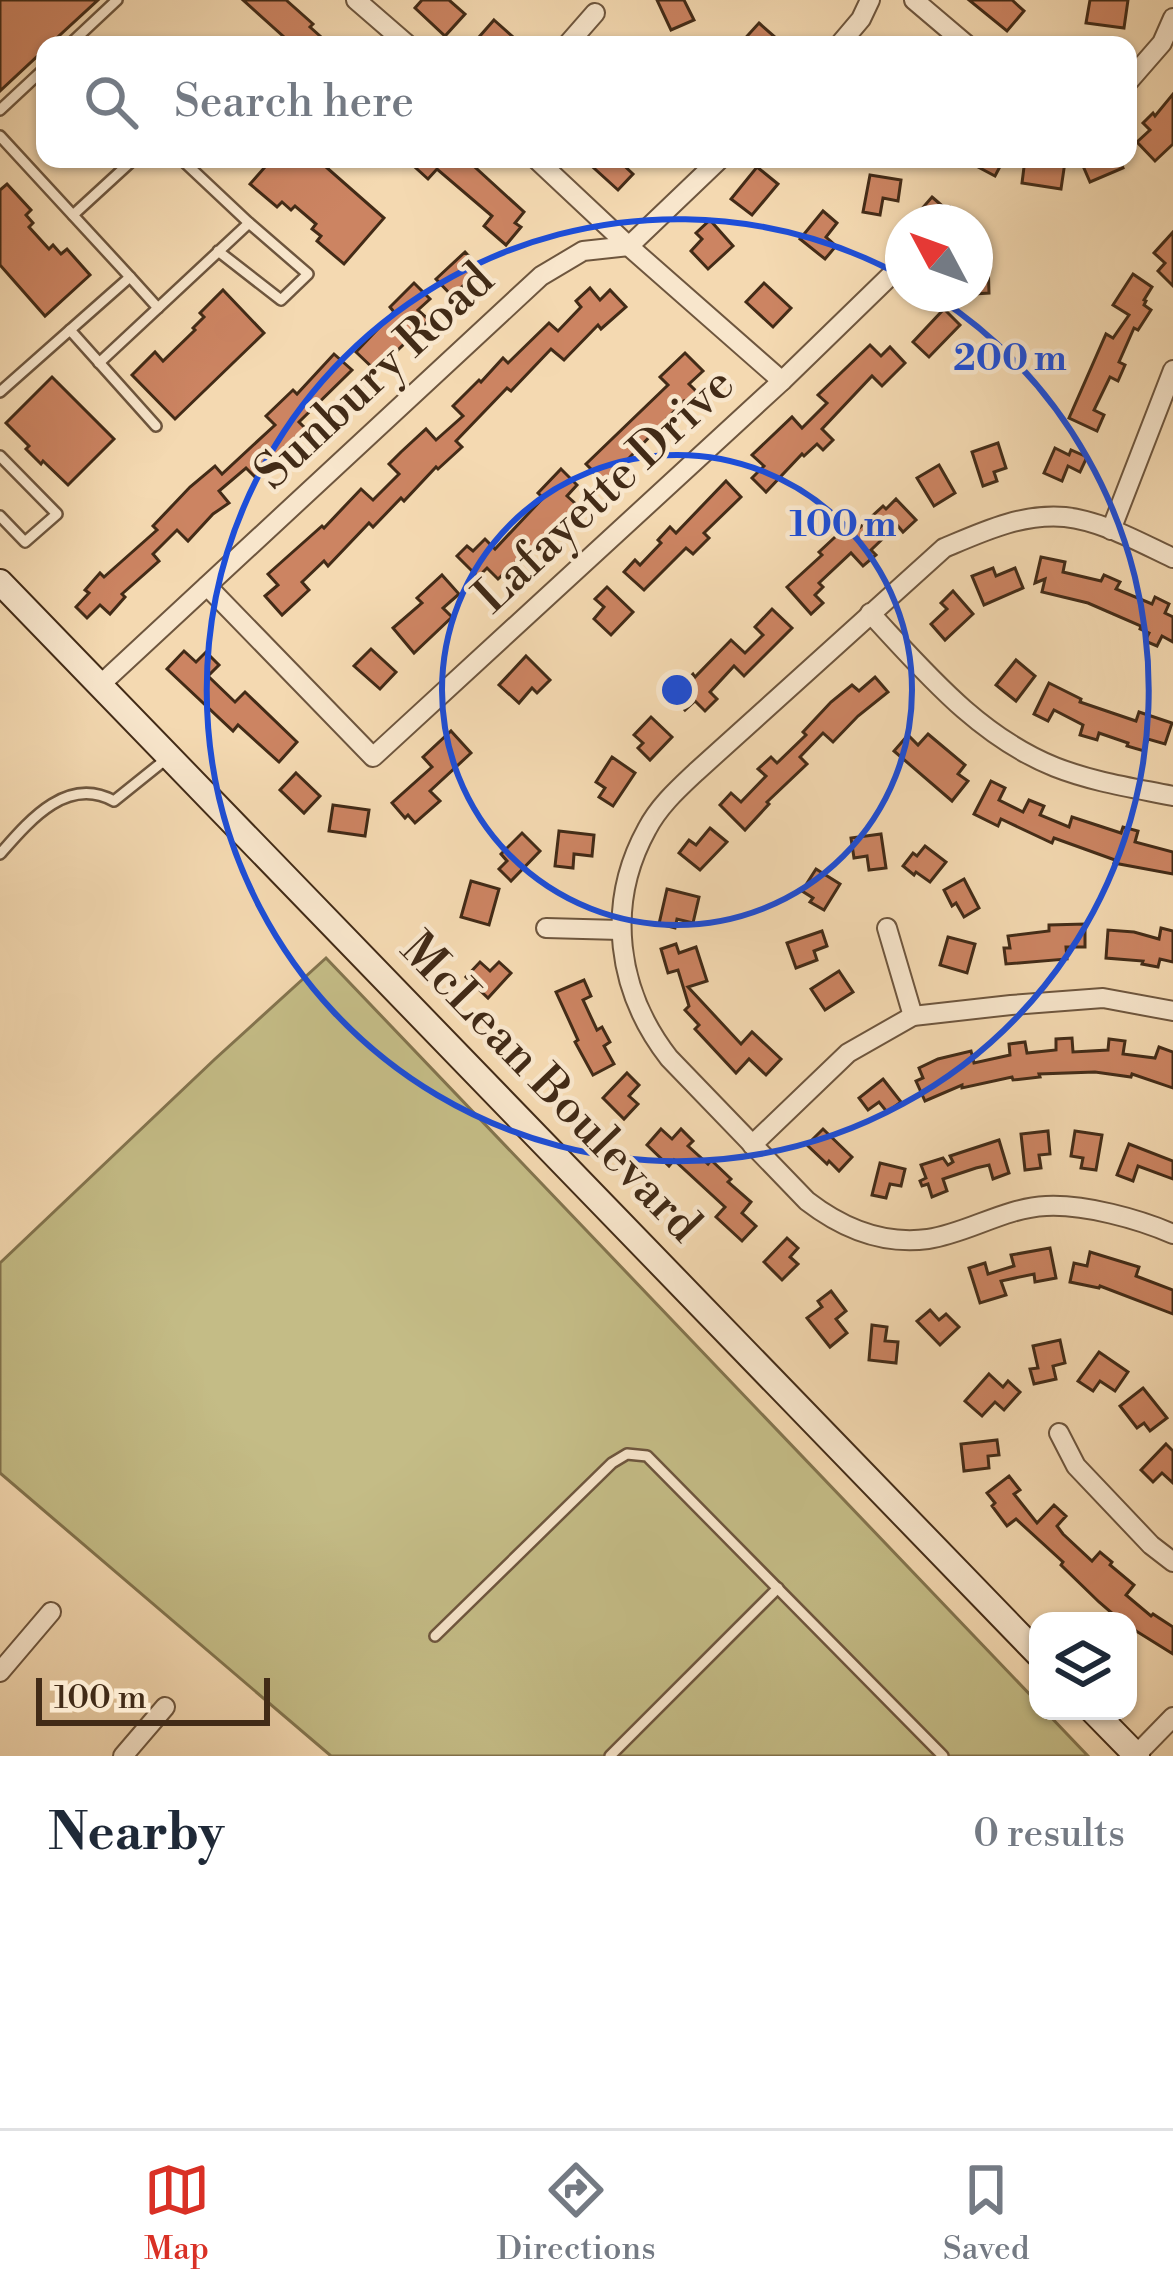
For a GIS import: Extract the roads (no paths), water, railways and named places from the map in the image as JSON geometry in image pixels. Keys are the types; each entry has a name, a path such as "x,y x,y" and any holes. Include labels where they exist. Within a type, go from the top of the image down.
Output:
{"main road":[{"name":"McLean Boulevard","path":"0,582 1029,1645"},
{"path":"1102,1720 1136,1756"}],"street":[{"path":"356,0 398,36"},
{"path":"847,36 870,0"},
{"path":"914,0 956,36"},
{"path":"574,36 595,13"},
{"path":"1137,72 1162,43 1173,18"},
{"path":"546,168 782,381"},
{"path":"629,246 711,168"},
{"name":"Sunbury Road","path":"100,685 542,276 584,251 629,246"},
{"name":"Lafayette Drive","path":"207,586 373,757 885,281"},
{"path":"1111,530 1173,370"},
{"path":"1173,558 1111,530 1066,517 1030,518 992,527 944,548 661,808 633,860 620,930 629,985 655,1040 806,1201 827,1217 859,1233 929,1239 1046,1206 1149,1223 1173,1234"},
{"path":"870,613 970,716 1027,754 1079,775 1173,796"},
{"path":"547,928 620,930"},
{"path":"887,928 913,1016"},
{"path":"752,1145 848,1053 913,1016 1102,998 1173,1011"},
{"path":"1059,1433 1076,1466 1151,1546 1173,1562"},
{"path":"0,1672 51,1612"},
{"path":"123,1756 165,1707"},
{"path":"1136,1756 1173,1718"}],"lane":[{"path":"79,36 117,0"},
{"path":"0,110 36,76"},
{"path":"0,136 158,308"},
{"path":"73,215 124,168"},
{"path":"191,168 308,274 281,300 218,251"},
{"path":"99,362 249,223"},
{"path":"0,392 130,277"},
{"path":"70,330 156,426"},
{"path":"0,456 57,514 25,542 0,516"},
{"path":"0,854 33,820 67,796 88,791 115,801 169,756"},
{"path":"435,1636 612,1462 628,1454 647,1456 943,1756"},
{"path":"610,1756 778,1588"}]}
